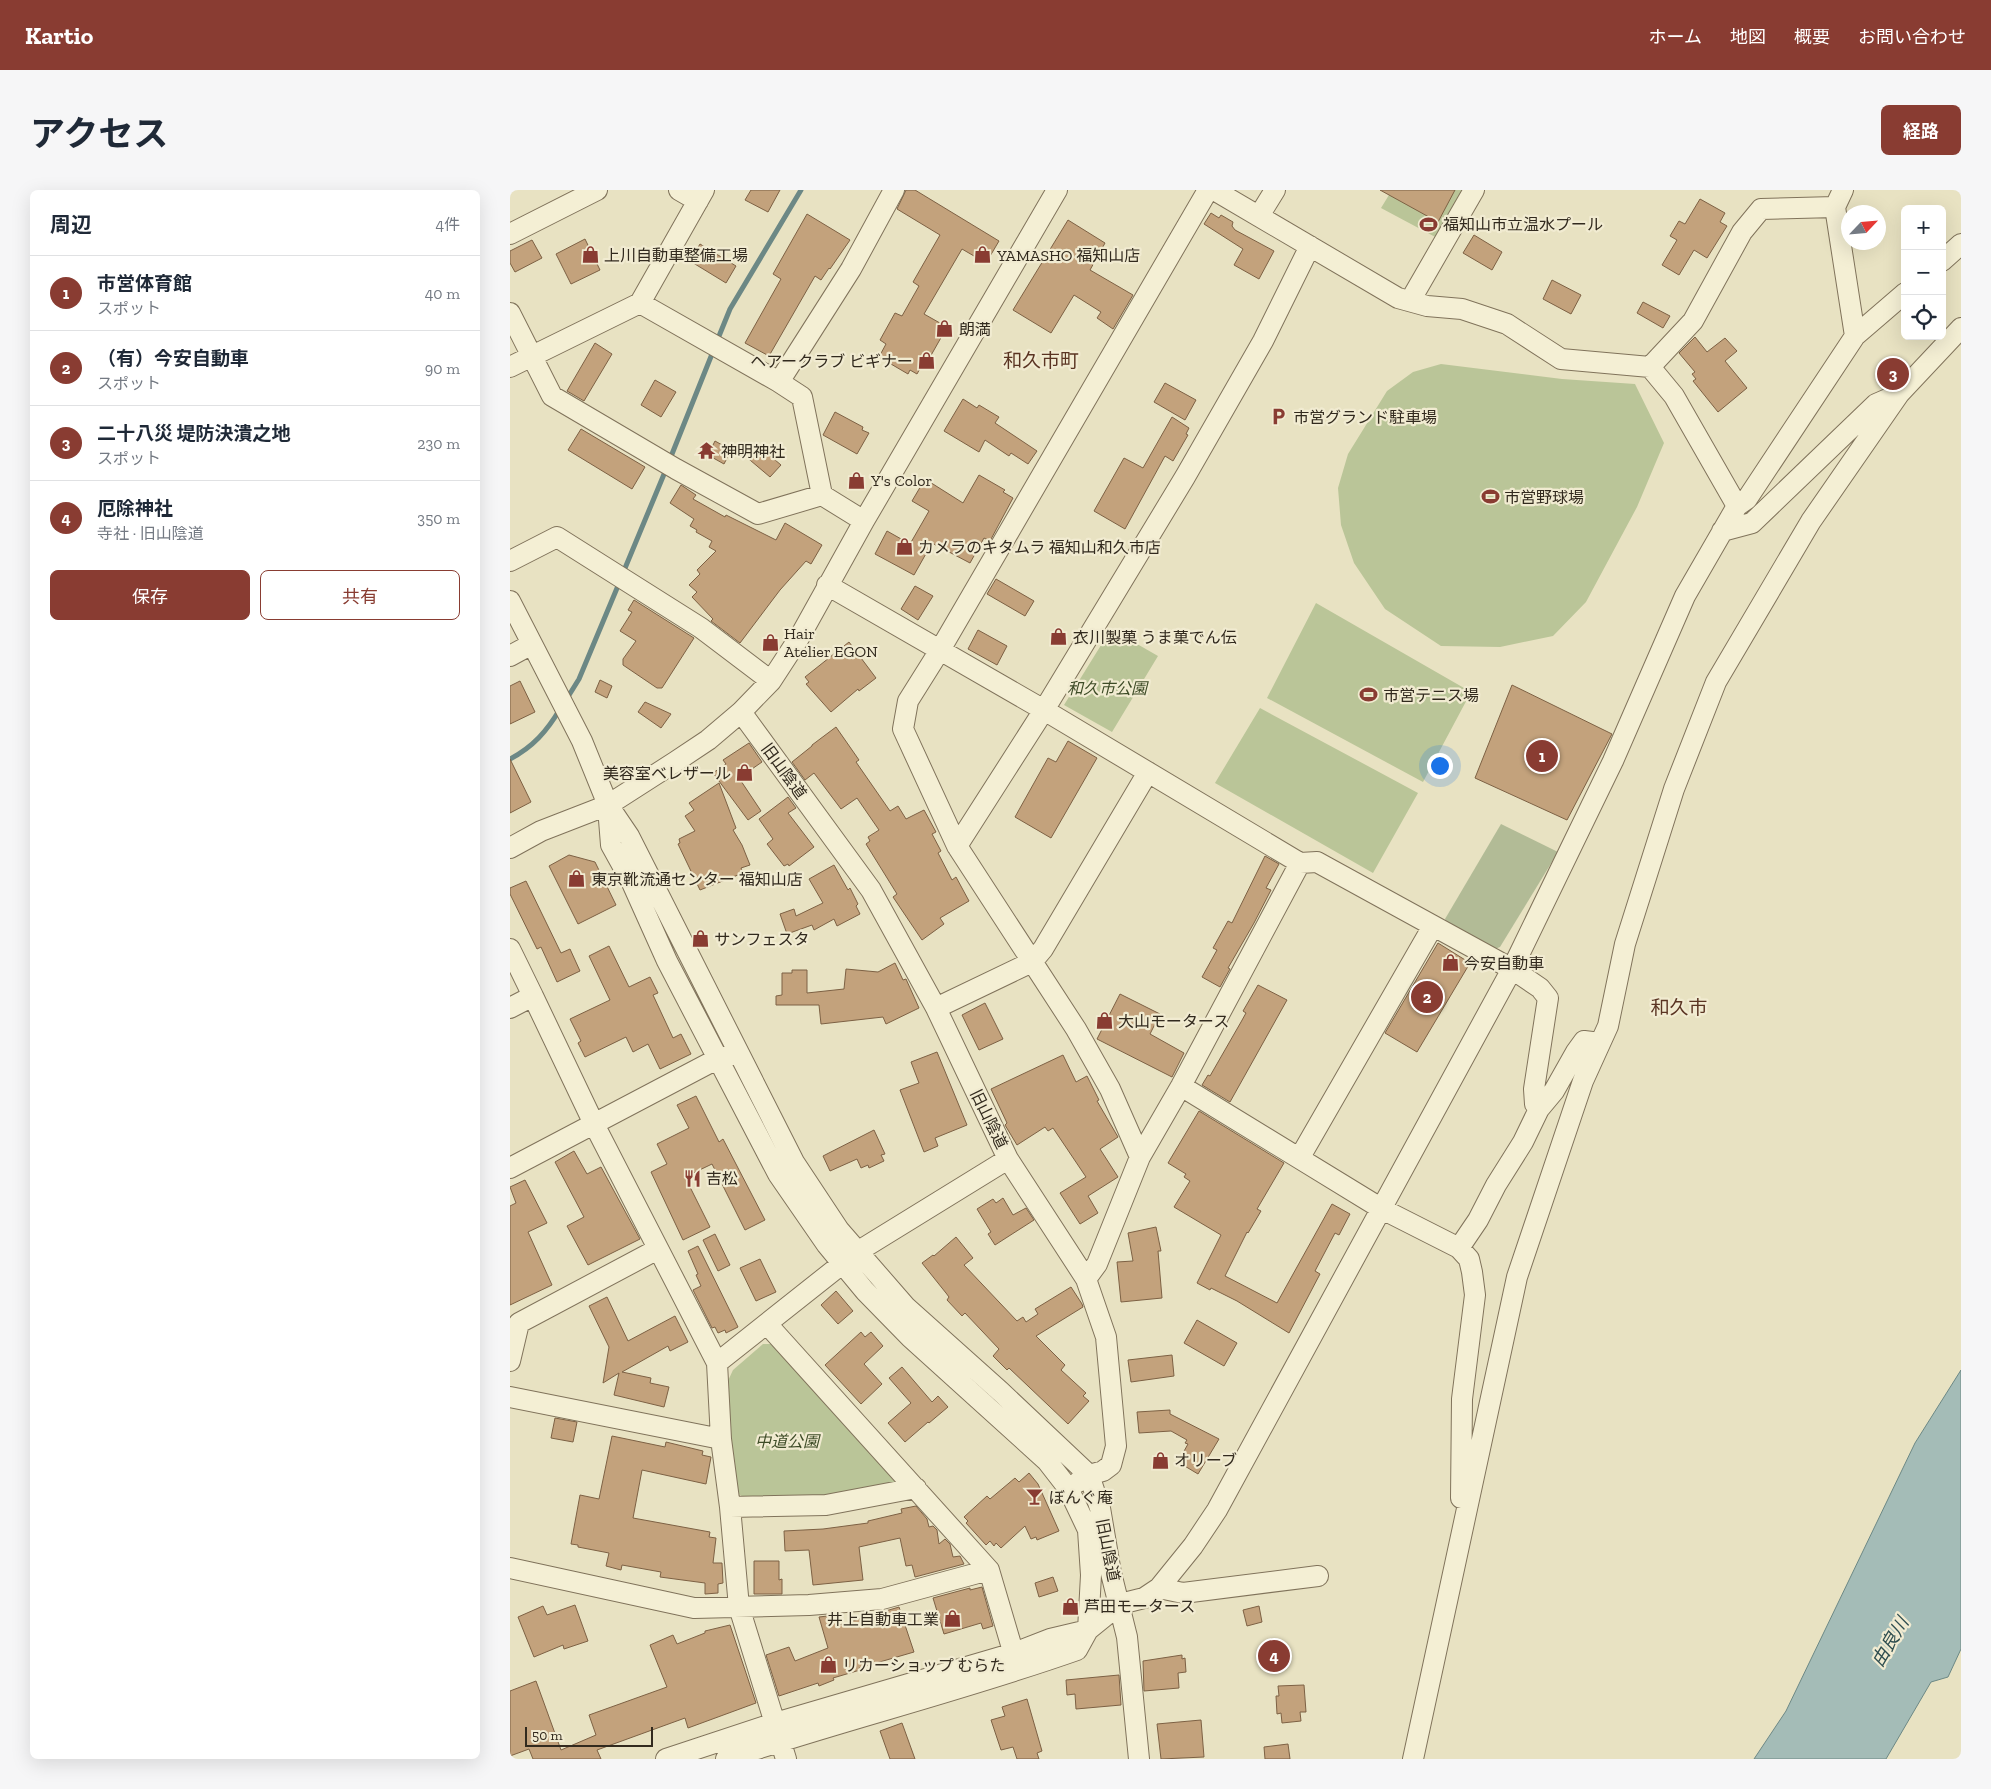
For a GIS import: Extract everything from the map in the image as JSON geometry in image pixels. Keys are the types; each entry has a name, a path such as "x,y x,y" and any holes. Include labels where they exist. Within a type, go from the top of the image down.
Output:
{"street":[{"path":"510,234 598,190"},
{"path":"510,367 640,303 701,195 680,190"},
{"path":"779,382 851,269 894,190"},
{"path":"510,848 541,831 608,805 708,740 741,712 771,682 799,638 827,585 1057,190"},
{"path":"1140,1157 1110,1089 1076,1030 957,846 903,729 908,702 1208,190"},
{"path":"1214,190 1398,298 1427,306 1462,309 1507,324 1561,359 1650,367 1674,396 1736,506"},
{"path":"1259,216 1274,190"},
{"path":"1410,302 1474,190"},
{"path":"1650,367 1693,321 1742,232 1760,209 1839,198 1855,336"},
{"path":"1946,257 1961,244"},
{"path":"957,846 1044,710 1185,477 1263,341 1310,246"},
{"path":"726,1759 1016,1662 1050,1639 1088,1630 1120,1604 1144,1598 1159,1588 1193,1546 1217,1510 1512,969 1613,761 1685,596 1736,506 1747,499 1855,336 1903,295"},
{"path":"640,303 802,397 822,495 864,521"},
{"path":"510,313 552,396 676,469 758,514 822,495"},
{"path":"1413,1759 1517,1277 1583,1081 1608,1026 1626,944 1674,789 1716,682 1811,521 1899,394 1961,328"},
{"path":"1722,532 1752,523 1876,404 1899,394"},
{"path":"510,561 557,537 701,628 771,682"},
{"path":"827,585 1044,710 1300,863 1317,862 1512,969 1540,988 1548,998 1534,1090 1535,1104 1539,1109"},
{"path":"510,601 582,741 608,805 629,836 794,1162 839,1230 849,1258 1001,1392 1089,1475 1068,1488"},
{"path":"510,656 532,644"},
{"name":"旧山陰道","path":"741,712 871,890 936,1008 1008,1159 1086,1279 1106,1336 1116,1446 1110,1465 1103,1471 1089,1475 1100,1508 1112,1573 1127,1637 1139,1759"},
{"path":"936,1008 1032,962 1043,949 1148,772"},
{"name":"旧山陰道","path":"608,805 612,845 632,883 667,961 778,1174 849,1258 865,1291 910,1337 1047,1460 1068,1488 1088,1530 1091,1575 1088,1630"},
{"path":"1086,1279 1097,1264 1140,1157 1181,1086 1300,863"},
{"path":"1300,1157 1433,926"},
{"path":"510,949 594,1124 716,1363 721,1439 730,1507 739,1607 780,1741"},
{"path":"510,1008 533,996"},
{"path":"1459,1248 1478,1220 1496,1185 1523,1142 1539,1109 1554,1090 1576,1052 1584,1042 1600,1043"},
{"path":"510,1168 719,1058 739,1052"},
{"path":"1181,1086 1300,1157 1382,1209 1459,1248 1469,1259 1475,1295 1462,1400 1460,1452 1462,1533"},
{"path":"716,1363 849,1258 1008,1159"},
{"path":"510,1361 519,1323 658,1249"},
{"path":"767,1324 989,1570 1016,1662"},
{"path":"510,1397 721,1439"},
{"path":"730,1507 826,1505 916,1488"},
{"path":"510,1568 694,1608 809,1605 882,1599 989,1570"},
{"path":"1159,1588 1183,1593 1318,1576"},
{"path":"666,1759 780,1741"}],"green space":[{"name":"福知山市立温水プール","path":"1392,190 1468,190 1439,239 1381,208"},
{"name":"市営野球場","path":"1441,364 1562,379 1635,384 1664,443 1637,507 1586,602 1553,636 1500,647 1441,646 1385,609 1354,563 1341,525 1338,488 1348,454 1387,391 1413,372"},
{"name":"市営テニス場","path":"1316,603 1471,692 1423,782 1267,698"},
{"name":"和久市公園","path":"1111,629 1158,656 1112,732 1064,705"},
{"path":"1260,708 1418,793 1373,873 1215,783"},
{"path":"1501,824 1558,852 1500,947 1495,949 1448,925 1445,919"},
{"name":"中道公園","path":"763,1344 773,1344 895,1478 895,1488 829,1497 745,1498 735,1492 727,1383 733,1370"}],"water":[{"name":"由良川","path":"1961,1370 1961,1649 1948,1677 1931,1682 1886,1759 1754,1759 1786,1711 1915,1443"}],"building":[{"path":"751,190 780,190 768,212 745,200"},
{"path":"906,190 915,190 999,241 986,263 962,249 924,314 947,327 925,366 922,365 917,374 910,370 908,374 879,357 886,344 880,340 895,313 902,316 919,286 913,282 940,235 897,209"},
{"path":"1380,190 1455,190 1438,222"},
{"path":"1700,199 1725,213 1720,222 1727,226 1707,258 1694,250 1679,275 1662,265 1677,240 1670,236 1679,221 1685,224"},
{"path":"1211,213 1219,218 1221,215 1233,222 1232,226 1235,230 1274,251 1259,279 1234,265 1243,249 1204,224"},
{"path":"807,214 850,240 821,280 815,276 769,356 745,343 781,279 773,274"},
{"path":"1068,220 1105,243 1090,270 1133,295 1113,329 1097,318 1101,312 1074,295 1051,333 1013,310"},
{"path":"1474,235 1502,252 1492,270 1463,253"},
{"path":"585,239 600,270 571,284 556,254"},
{"path":"532,240 542,258 515,272 510,263 510,251"},
{"path":"700,244 736,266 726,283 690,261"},
{"path":"1552,280 1581,295 1571,314 1543,299"},
{"path":"1643,302 1670,316 1663,328 1637,313"},
{"path":"1695,337 1707,352 1725,338 1737,351 1725,361 1747,388 1718,412 1693,381 1696,379 1692,374 1695,372 1679,353"},
{"path":"595,343 612,354 584,401 567,391"},
{"path":"655,380 676,392 661,417 641,405"},
{"path":"1165,383 1196,400 1185,420 1154,402"},
{"path":"963,399 977,408 979,405 999,417 995,423 1037,451 1028,464 1011,453 1009,456 985,440 979,452 944,431"},
{"path":"835,412 863,427 862,430 869,433 857,454 823,435"},
{"path":"1172,417 1189,428 1186,434 1188,435 1173,461 1165,456 1125,529 1094,511 1124,458 1143,468"},
{"path":"581,429 645,467 632,489 568,450"},
{"path":"715,441 731,450 724,464 708,455"},
{"path":"755,443 781,465 770,477 744,455"},
{"path":"979,475 1005,490 1003,492 1013,498 990,541 984,538 970,563 932,543 914,575 875,554 887,531 910,544 929,511 912,501 925,479 963,503"},
{"path":"681,485 696,495 693,499 725,517 726,515 776,540 785,523 822,545 811,564 806,561 780,590 740,643 711,621 713,619 692,597 697,592 689,585 700,574 697,570 716,551 709,547 712,541 696,532 697,530 690,526 694,519 670,503"},
{"path":"996,579 1034,601 1025,616 987,594"},
{"path":"915,586 933,596 918,620 901,609"},
{"path":"634,600 694,638 662,688 657,688 623,665 623,659 636,641 620,631 632,612 628,610"},
{"path":"978,630 1007,646 997,665 968,649"},
{"path":"849,642 876,678 859,691 858,689 831,712 806,684 809,682 805,677"},
{"path":"600,680 612,686 607,698 595,692"},
{"path":"520,681 535,712 510,724 510,686"},
{"path":"1512,685 1612,734 1567,820 1475,778"},
{"path":"645,702 671,714 661,728 638,712"},
{"path":"836,727 859,760 856,762 890,811 898,806 906,819 924,810 936,832 932,834 941,851 938,853 952,880 956,877 969,901 940,918 944,924 922,940 893,897 897,894 866,844 870,841 868,837 879,830 857,798 841,809 814,773 805,780 792,762"},
{"path":"1068,741 1097,758 1051,838 1015,817 1048,758 1056,762"},
{"path":"749,743 762,762 739,778 761,811 748,820 713,773 726,764 723,760"},
{"path":"510,759 531,802 510,813"},
{"path":"719,783 736,828 733,830 742,845 750,865 741,868 743,873 700,890 678,844 680,843 679,839 695,831 685,816 694,810 689,803"},
{"path":"788,797 796,808 788,813 814,847 789,866 788,864 784,866 767,844 773,839 759,819"},
{"path":"569,855 595,862 616,905 578,924 549,866"},
{"path":"1265,856 1279,864 1266,888 1271,890 1228,968 1230,969 1220,987 1202,977 1217,950 1213,948 1228,921 1232,923"},
{"path":"834,865 848,890 850,888 858,904 856,906 860,914 837,926 834,919 814,930 812,925 787,934 780,914 794,909 796,916 823,903 809,879"},
{"path":"526,881 561,953 570,949 580,971 557,982 541,947 537,949 510,894 510,888"},
{"path":"1438,943 1470,963 1417,1052 1385,1033"},
{"path":"609,946 629,987 650,977 658,993 653,995 673,1038 681,1034 691,1054 660,1069 648,1044 633,1052 626,1037 585,1057 578,1043 581,1041 570,1019 610,1000 589,956"},
{"path":"895,963 903,980 906,979 919,1008 886,1024 883,1017 821,1024 819,1005 776,1005 776,996 782,995 782,973 792,973 792,970 807,970 807,993 844,989 846,969 878,972"},
{"path":"1258,985 1287,1000 1230,1102 1202,1085 1208,1075 1210,1076 1241,1022 1246,1013 1243,1011"},
{"path":"1120,994 1160,1014 1150,1034 1184,1053 1172,1077 1097,1039"},
{"path":"985,1003 1003,1039 979,1050 962,1015"},
{"path":"937,1052 967,1125 935,1138 938,1146 924,1152 900,1090 919,1083 911,1062"},
{"path":"1063,1055 1076,1082 1087,1076 1099,1100 1097,1101 1118,1137 1100,1149 1118,1177 1088,1196 1098,1213 1080,1224 1060,1193 1086,1177 1053,1128 1048,1131 1045,1127 1017,1145 1005,1125 1007,1123 991,1089"},
{"path":"696,1096 719,1142 723,1139 765,1220 745,1230 712,1164 685,1177 710,1227 683,1240 651,1172 667,1164 657,1144 689,1128 677,1105"},
{"path":"1199,1111 1284,1163 1257,1209 1261,1211 1247,1232 1225,1276 1277,1303 1332,1204 1350,1214 1339,1235 1335,1233 1315,1271 1320,1274 1289,1333 1237,1301 1197,1283 1221,1235 1174,1207 1190,1181 1184,1177 1186,1174 1168,1163"},
{"path":"874,1130 885,1154 881,1155 884,1161 869,1168 868,1165 861,1168 857,1159 830,1171 823,1156"},
{"path":"574,1151 587,1174 601,1167 640,1239 588,1265 567,1226 584,1217 555,1162"},
{"path":"525,1180 547,1223 528,1232 552,1285 510,1305 510,1206 516,1203 510,1187"},
{"path":"1003,1198 1013,1215 1026,1208 1034,1220 995,1245 988,1234 991,1232 977,1209 993,1199 996,1203"},
{"path":"1156,1227 1161,1251 1158,1251 1162,1298 1121,1302 1117,1262 1133,1261 1128,1233"},
{"path":"715,1234 730,1265 718,1271 703,1240"},
{"path":"956,1237 973,1258 964,1265 1017,1321 1023,1317 1026,1322 1038,1314 1035,1309 1071,1287 1082,1304 1083,1307 1036,1336 1065,1365 1061,1370 1086,1393 1083,1396 1089,1401 1068,1424 1009,1368 1007,1370 993,1356 999,1349 965,1313 962,1316 947,1300 949,1297 922,1263 934,1256"},
{"path":"698,1246 738,1327 726,1333 725,1330 718,1333 715,1327 712,1328 693,1290 701,1286 688,1251"},
{"path":"760,1259 776,1292 756,1301 740,1268"},
{"path":"836,1291 853,1311 838,1324 821,1305"},
{"path":"607,1297 628,1341 675,1316 688,1342 670,1351 668,1346 622,1372 651,1378 650,1383 669,1387 664,1407 614,1395 619,1373 603,1383 609,1347 589,1306"},
{"path":"1197,1320 1237,1343 1224,1366 1184,1343"},
{"path":"861,1332 865,1337 871,1332 883,1346 864,1364 882,1384 861,1404 825,1365"},
{"path":"1172,1355 1174,1376 1131,1382 1128,1360"},
{"path":"902,1367 932,1402 938,1396 948,1407 905,1442 888,1423 911,1403 889,1378"},
{"path":"1170,1410 1170,1414 1219,1439 1198,1474 1178,1462 1188,1444 1185,1443 1187,1440 1171,1431 1139,1433 1137,1412"},
{"path":"555,1418 577,1422 573,1442 551,1438"},
{"path":"612,1436 665,1447 666,1442 703,1451 702,1455 711,1457 706,1484 642,1470 633,1518 710,1532 709,1537 716,1538 713,1563 722,1563 723,1583 718,1584 718,1593 705,1594 705,1583 660,1577 661,1572 622,1565 621,1570 606,1566 609,1553 571,1544 580,1495 599,1499"},
{"path":"1029,1473 1038,1484 1059,1531 1037,1540 1036,1537 1031,1539 1025,1526 1001,1548 996,1543 994,1546 990,1541 986,1545 966,1523 968,1521 964,1517 987,1496 990,1499 1015,1478 1019,1482"},
{"path":"916,1506 927,1519 929,1527 933,1526 937,1530 939,1544 945,1539 950,1544 953,1557 960,1556 964,1564 915,1577 912,1565 906,1566 900,1538 859,1547 863,1580 813,1585 809,1550 785,1551 784,1531 823,1529 868,1523 868,1521 902,1513 901,1509"},
{"path":"754,1561 779,1561 779,1580 782,1579 782,1594 754,1594"},
{"path":"1053,1577 1058,1591 1039,1597 1035,1583"},
{"path":"982,1587 993,1626 983,1629 981,1623 944,1634 933,1598 970,1588 970,1590"},
{"path":"575,1605 588,1641 564,1649 563,1645 534,1657 518,1617 543,1606 547,1615"},
{"path":"1259,1606 1262,1622 1247,1626 1243,1610"},
{"path":"899,1607 914,1652 859,1668 860,1670 833,1678 834,1680 819,1686 818,1683 779,1696 766,1655 789,1647 795,1661 828,1648 819,1617 836,1615 839,1625"},
{"path":"730,1625 756,1703 688,1728 685,1718 597,1750 601,1759 533,1759 529,1749 510,1756 510,1691 536,1681 561,1750 596,1735 589,1715 667,1687 650,1645 673,1635 677,1644 705,1633 705,1631"},
{"path":"1182,1655 1182,1659 1185,1658 1186,1672 1178,1673 1179,1688 1144,1691 1143,1661"},
{"path":"1119,1675 1121,1705 1076,1709 1075,1694 1067,1695 1066,1680"},
{"path":"1304,1685 1306,1712 1300,1712 1301,1721 1282,1723 1281,1713 1277,1714 1276,1696 1279,1696 1278,1686"},
{"path":"1027,1699 1042,1751 1037,1753 1039,1759 1017,1759 1013,1747 1001,1750 991,1720 1005,1716 1002,1707"},
{"path":"1201,1720 1204,1757 1161,1759 1157,1724"},
{"path":"902,1723 915,1759 890,1759 880,1731"},
{"path":"1288,1744 1290,1759 1265,1759 1264,1747"}],"waterway":[{"path":"717,341 730,309 801,190"},
{"path":"670,459 714,349"},
{"path":"623,573 667,467"},
{"path":"566,700 579,679 620,581"},
{"path":"510,759 539,738 560,709"}],"place":[{"name":"福知山市立温水プール","path":"1429,224"},
{"name":"上川自動車整備工場","path":"590,255"},
{"name":"YAMASHO 福知山店","path":"983,255"},
{"name":"朗満","path":"945,329"},
{"name":"ヘアークラブ ビギナー","path":"927,361"},
{"name":"二十八災 堤防決潰之地","path":"1893,374"},
{"name":"市営グランド駐車場","path":"1279,417"},
{"name":"神明神社","path":"707,451"},
{"name":"Y's Color","path":"857,480"},
{"name":"市営野球場","path":"1490,497"},
{"name":"カメラのキタムラ 福知山和久市店","path":"904,547"},
{"name":"衣川製菓 うま菓でん伝","path":"1059,637"},
{"name":"Hair Atelier EGON","path":"770,642"},
{"name":"市営テニス場","path":"1369,695"},
{"name":"市営体育館","path":"1542,756"},
{"name":"美容室ベレザール","path":"745,773"},
{"name":"東京靴流通センター 福知山店","path":"577,879"},
{"name":"サンフェスタ","path":"700,939"},
{"name":"今安自動車","path":"1450,963"},
{"name":"（有）今安自動車","path":"1427,997"},
{"name":"大山モータース","path":"1104,1021"},
{"name":"吉松","path":"692,1178"},
{"name":"オリーブ","path":"1160,1460"},
{"name":"ぼんぐ庵","path":"1035,1497"},
{"name":"芦田モータース","path":"1070,1606"},
{"name":"井上自動車工業","path":"953,1619"},
{"name":"厄除神社","path":"1274,1656"},
{"name":"リカーショップ むらた","path":"828,1665"}],"district":[{"name":"和久市町","path":"1041,360"},
{"name":"和久市","path":"1679,1007"}]}
